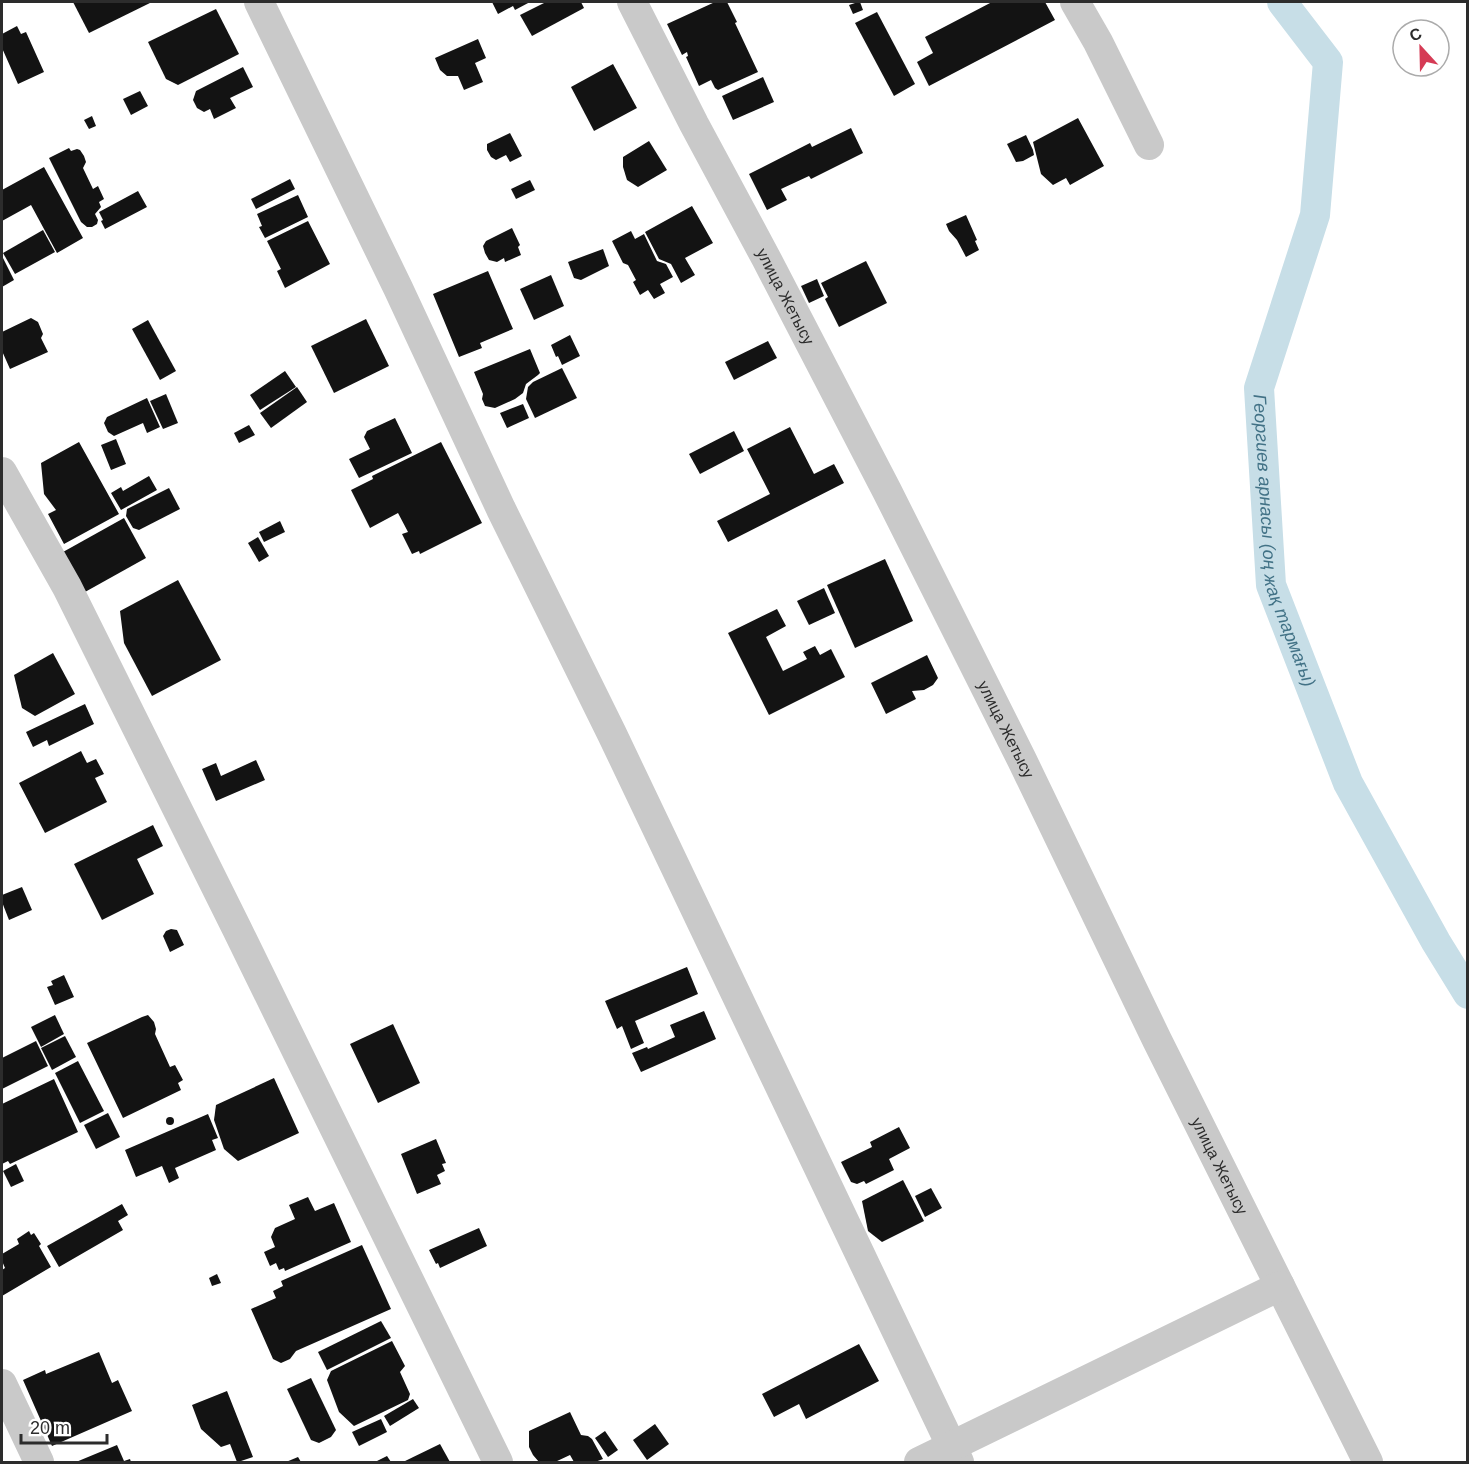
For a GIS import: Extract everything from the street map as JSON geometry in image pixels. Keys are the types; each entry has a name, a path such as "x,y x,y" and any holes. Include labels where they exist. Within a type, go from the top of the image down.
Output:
{"street":[{"path":"258,2 398,288 501,509 612,734 955,1454"},
{"name":"улица Жетысу","path":"632,2 903,522 1022,760 1162,1050 1368,1462"},
{"path":"1075,2 1098,42 1149,145"},
{"path":"2,472 67,587 243,940 498,1462"},
{"path":"919,1462 955,1454 1280,1287"},
{"path":"2,1384 39,1462"}],"building":[{"path":"73,2 152,2 89,33"},
{"path":"492,2 530,2 515,10 513,6 498,14"},
{"path":"546,2 581,2 584,8 532,36 520,15"},
{"path":"715,2 727,2 758,72 718,90 711,80 699,86 686,57 687,52 682,55 667,24"},
{"path":"858,2 863,10 853,14 849,5"},
{"path":"992,2 1045,2 1055,20 929,86 917,62 933,53 925,37"},
{"path":"216,9 239,54 178,85 166,79 148,42"},
{"path":"877,12 915,84 894,96 855,23"},
{"path":"17,26 21,34 26,32 44,72 18,84 2,48 2,34"},
{"path":"478,39 486,58 475,63 483,82 464,90 458,76 447,76 440,70 435,58"},
{"path":"613,64 637,108 594,131 571,87"},
{"path":"243,67 253,87 230,98 236,108 214,119 210,109 204,112 197,108 193,100 196,91"},
{"path":"763,77 774,102 733,120 722,96"},
{"path":"140,91 148,106 131,115 123,99"},
{"path":"92,116 96,126 89,129 84,120"},
{"path":"1078,118 1104,166 1070,185 1066,178 1053,185 1041,174 1033,142"},
{"path":"851,128 863,153 811,179 809,176 781,189 787,200 767,210 749,174 810,143 812,147"},
{"path":"510,133 522,156 510,162 506,155 496,160 491,157 487,144"},
{"path":"1026,135 1034,155 1016,162 1007,144"},
{"path":"649,141 667,170 638,187 627,180 623,157"},
{"path":"69,148 71,151 80,150 86,162 83,168 93,189 98,186 104,199 99,202 101,207 95,214 97,224 92,227 87,227 81,222 49,158"},
{"path":"44,167 83,238 57,253 31,205 2,221 2,190"},
{"path":"290,179 295,189 256,209 251,199"},
{"path":"530,180 535,190 516,199 511,189"},
{"path":"138,191 147,207 105,229 99,212"},
{"path":"298,195 308,217 265,238 259,227 262,226 257,214"},
{"path":"692,206 713,243 685,258 695,275 681,283 671,264 659,259 645,232"},
{"path":"966,215 979,250 966,257 946,224"},
{"path":"308,221 330,264 285,288 277,271 281,269 267,241"},
{"path":"512,228 520,245 518,247 521,255 505,262 504,258 497,262 489,260 483,246 486,241"},
{"path":"43,230 55,252 15,274 3,253"},
{"path":"631,231 635,239 644,234 657,261 666,264 673,277 660,284 665,293 654,299 648,290 640,295 633,282 636,280 628,265 623,263 612,241"},
{"path":"603,249 609,266 581,280 574,278 568,262"},
{"path":"2,259 14,280 2,287"},
{"path":"866,261 887,303 839,327 825,299 828,297 821,283"},
{"path":"488,271 513,329 480,343 482,348 459,357 433,294"},
{"path":"551,275 564,306 534,320 520,289"},
{"path":"817,279 824,296 809,303 801,286"},
{"path":"31,318 38,322 43,334 41,338 48,352 10,369 2,351 2,332"},
{"path":"366,319 389,366 334,393 311,346"},
{"path":"148,320 176,371 160,380 132,329"},
{"path":"570,335 580,356 562,365 551,345"},
{"path":"768,341 777,358 734,380 725,362"},
{"path":"530,349 540,373 526,384 523,393 515,399 495,408 485,406 474,372"},
{"path":"562,368 577,398 535,418 526,399 528,387 533,382"},
{"path":"285,371 296,387 260,410 250,395"},
{"path":"297,387 307,402 271,428 260,413"},
{"path":"166,394 178,423 163,429 150,401"},
{"path":"147,398 160,427 147,433 143,423 114,436 108,432 104,423 107,417"},
{"path":"523,404 529,418 507,428 500,413"},
{"path":"395,418 412,453 359,478 349,459 370,449 364,437 367,431"},
{"path":"249,425 255,435 239,443 234,433"},
{"path":"790,427 814,474 834,464 844,483 728,542 717,521 770,494 747,449"},
{"path":"734,431 744,451 700,474 689,454"},
{"path":"116,439 126,464 111,470 101,445"},
{"path":"79,442 119,514 64,544 48,514 56,510 44,494 41,463"},
{"path":"441,442 482,523 420,554 419,551 412,554 402,534 408,532 398,513 370,528 351,490 373,479 372,476"},
{"path":"149,476 157,490 121,510 111,493 121,487 123,491"},
{"path":"169,488 180,509 139,530 133,528 126,516 127,509"},
{"path":"124,518 146,558 85,592 63,552"},
{"path":"280,521 285,532 264,542 259,532"},
{"path":"258,537 269,556 259,562 248,543"},
{"path":"885,559 913,621 855,648 827,585"},
{"path":"178,580 221,660 152,696 124,643 120,611"},
{"path":"824,588 835,613 809,625 797,601"},
{"path":"777,609 786,626 766,637 783,671 807,659 803,652 815,646 820,655 831,649 845,677 769,715 728,633"},
{"path":"53,653 75,694 35,716 22,708 14,675"},
{"path":"927,655 938,678 933,685 924,690 912,691 916,699 886,714 871,683"},
{"path":"85,704 94,724 49,746 47,740 33,747 26,732"},
{"path":"81,751 87,763 96,759 104,774 95,778 107,802 45,833 19,783"},
{"path":"256,760 265,780 216,801 202,769 216,763 221,776"},
{"path":"153,825 163,846 137,859 154,894 102,920 74,864"},
{"path":"22,887 32,910 9,920 2,902 2,895"},
{"path":"171,929 177,930 184,945 170,952 163,936"},
{"path":"687,967 698,994 635,1021 644,1043 631,1049 622,1026 617,1029 605,1001"},
{"path":"64,975 74,997 55,1005 47,987 53,985 51,981"},
{"path":"704,1011 716,1039 641,1072 632,1053 647,1047 648,1049 675,1037 670,1025"},
{"path":"55,1015 64,1034 41,1047 31,1027"},
{"path":"148,1015 154,1022 155,1034 170,1067 175,1065 183,1080 178,1083 181,1090 123,1118 87,1043"},
{"path":"393,1024 420,1083 378,1103 350,1044"},
{"path":"65,1036 76,1057 52,1070 41,1048"},
{"path":"36,1041 48,1066 2,1089 2,1058"},
{"path":"78,1061 104,1111 80,1123 55,1073"},
{"path":"274,1078 299,1133 238,1161 224,1149 214,1120 216,1105"},
{"path":"54,1079 78,1132 10,1164 8,1161 2,1164 2,1104"},
{"path":"108,1113 120,1137 96,1149 84,1125"},
{"path":"208,1114 218,1138 212,1140 216,1150 175,1168 179,1178 169,1183 162,1166 136,1177 125,1150"},
{"path":"170,1117 174,1121 170,1125 166,1121"},
{"path":"899,1127 910,1148 889,1159 894,1170 866,1184 864,1181 857,1184 851,1182 841,1162 872,1147 870,1142"},
{"path":"436,1139 446,1163 442,1164 445,1171 437,1175 441,1184 417,1194 401,1154"},
{"path":"16,1164 24,1181 11,1187 3,1171"},
{"path":"903,1180 924,1221 882,1242 868,1231 862,1201"},
{"path":"931,1188 942,1208 925,1217 915,1196"},
{"path":"308,1197 315,1211 334,1203 351,1242 285,1271 284,1268 279,1270 276,1263 270,1266 264,1252 275,1247 271,1237 275,1228 295,1219 289,1205"},
{"path":"122,1204 128,1215 118,1221 123,1230 59,1267 47,1246"},
{"path":"479,1228 487,1246 440,1268 438,1263 436,1264 429,1250"},
{"path":"29,1231 31,1235 34,1233 41,1244 39,1246 51,1267 2,1296 2,1270 5,1268 2,1254 19,1244 17,1239"},
{"path":"362,1245 391,1309 296,1351 290,1359 281,1363 273,1359 251,1309 276,1298 273,1291 283,1286 281,1281"},
{"path":"217,1274 221,1283 212,1286 209,1278"},
{"path":"381,1321 391,1338 327,1370 318,1352"},
{"path":"392,1341 405,1366 400,1372 410,1394 408,1400 354,1426 339,1412 327,1380 331,1371"},
{"path":"859,1344 879,1381 806,1419 799,1404 774,1417 762,1394"},
{"path":"99,1352 112,1383 118,1380 132,1411 52,1446 23,1380 45,1370 46,1374"},
{"path":"311,1378 336,1430 331,1437 319,1443 311,1440 287,1389"},
{"path":"227,1391 253,1457 238,1462 230,1444 221,1447 201,1429 192,1405"},
{"path":"413,1399 419,1408 390,1426 384,1416"},
{"path":"570,1412 581,1435 592,1439 603,1459 595,1462 574,1462 570,1455 555,1462 539,1462 529,1447 529,1431"},
{"path":"381,1419 387,1432 359,1446 352,1432"},
{"path":"655,1424 669,1444 647,1460 633,1440"},
{"path":"605,1431 618,1450 608,1457 595,1438"},
{"path":"440,1444 450,1462 403,1462"},
{"path":"117,1445 124,1461 130,1459 131,1462 76,1462"},
{"path":"387,1456 391,1462 375,1462"},
{"path":"298,1457 301,1462 286,1462"}],"waterway":[{"name":"Георгиев арнасы (оң жақ тармағы)","path":"1282,2 1328,62 1315,215 1259,388 1271,585 1348,783 1436,942 1468,994"}]}
